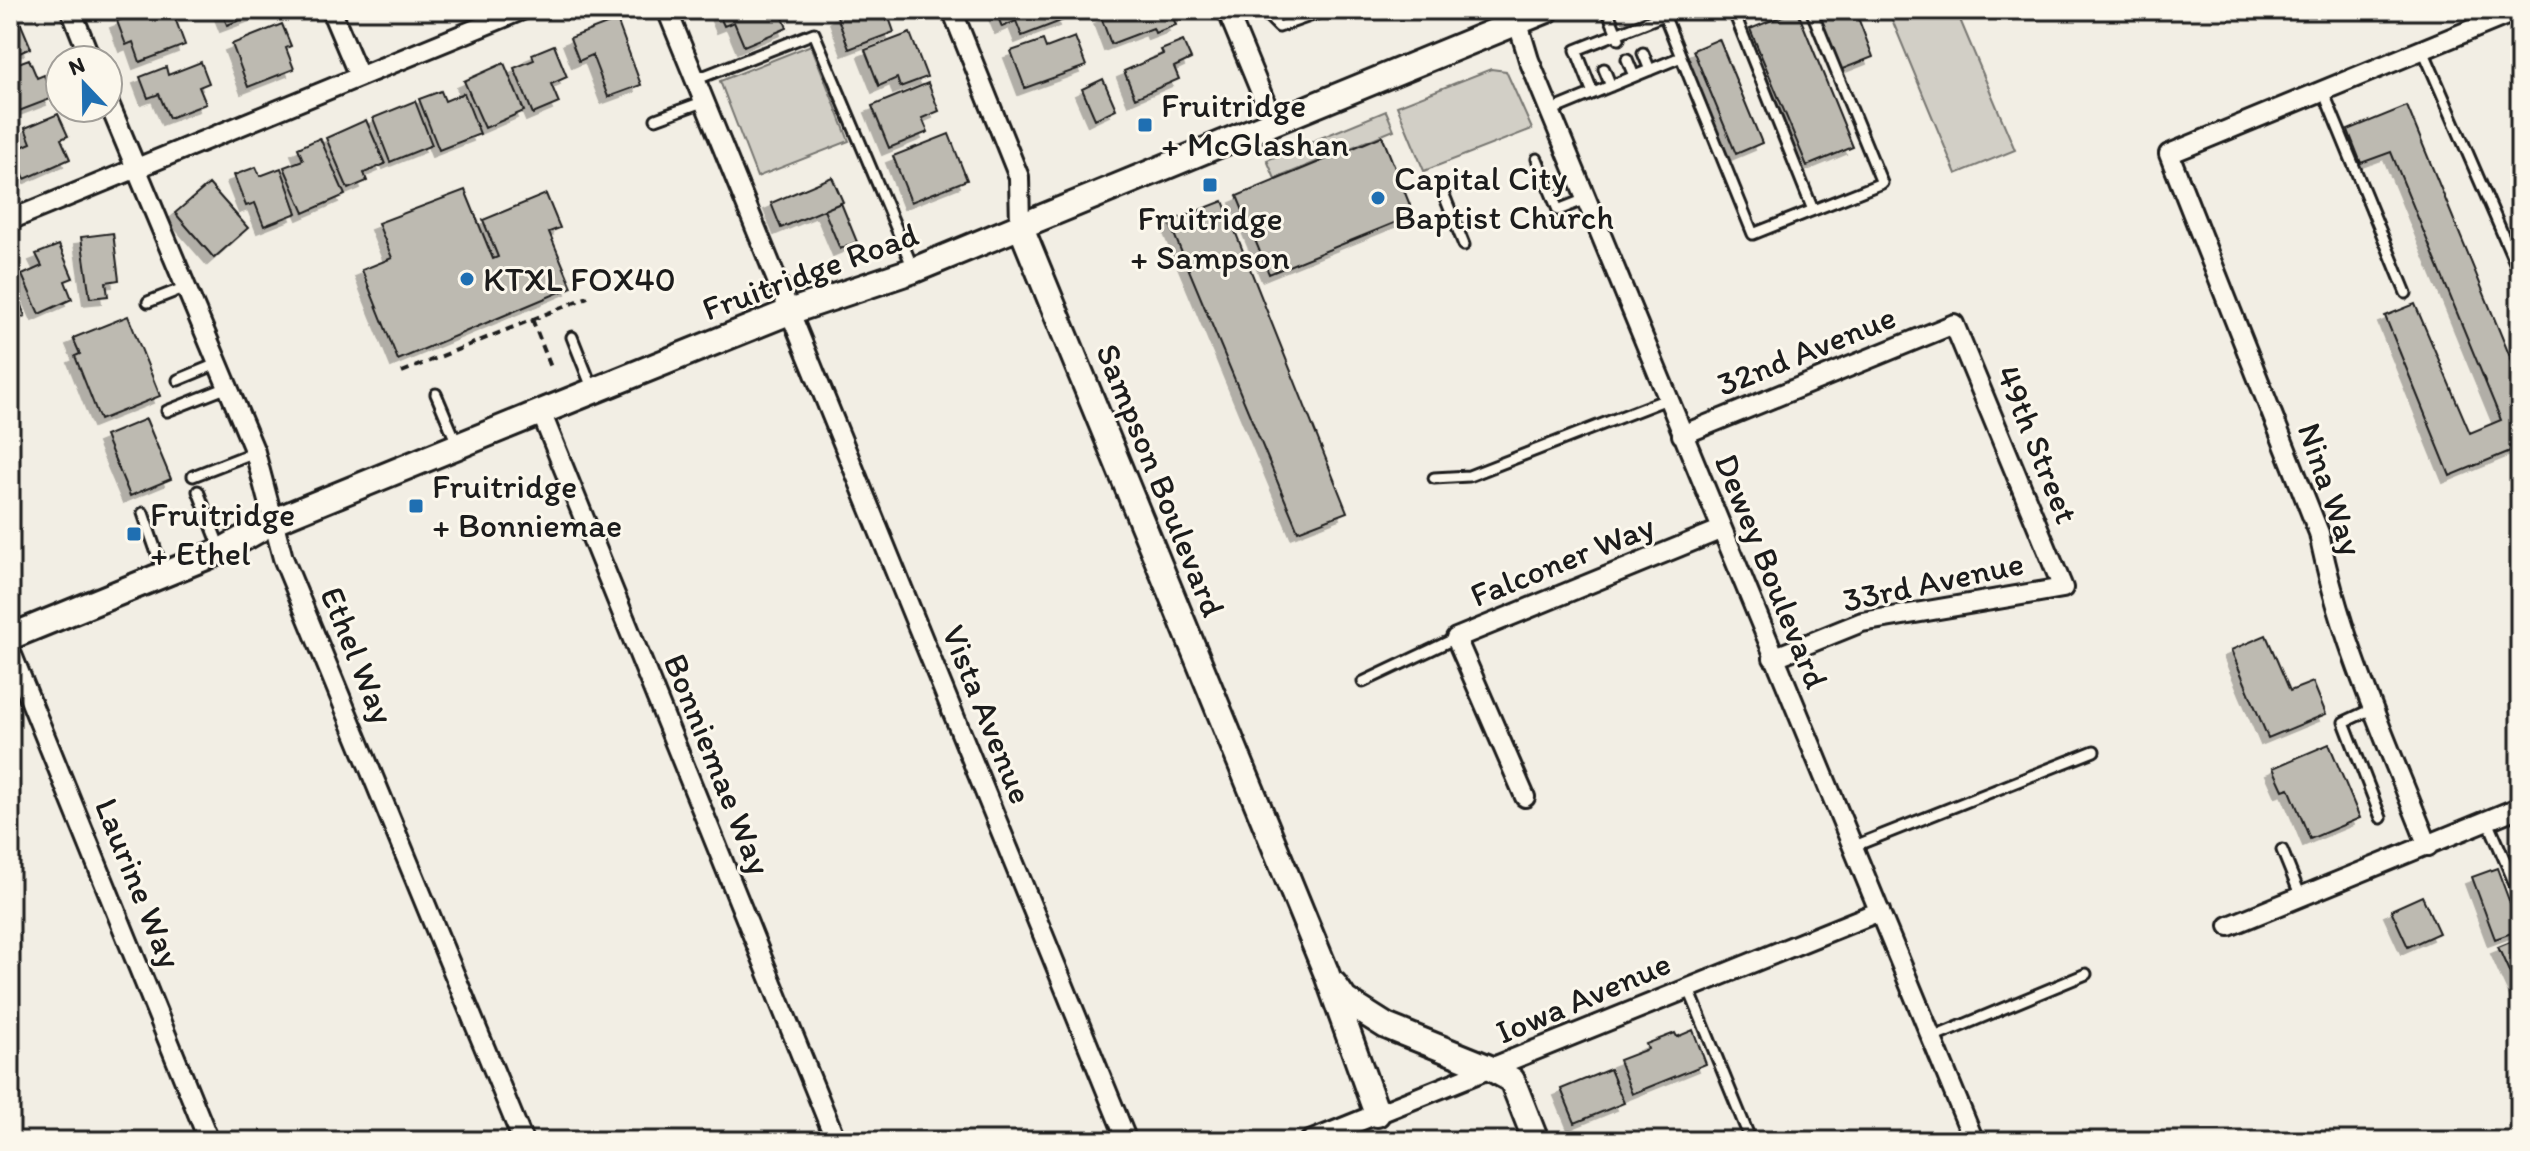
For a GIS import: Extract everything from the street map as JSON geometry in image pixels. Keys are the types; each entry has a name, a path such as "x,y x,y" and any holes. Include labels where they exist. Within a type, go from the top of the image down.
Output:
{"main road":[{"name":"Fruitridge Road","path":"10,637 221,551 274,521 541,412 789,312 914,270 1274,124 1516,16 1547,10"},
{"name":"Sampson Boulevard","path":"1020,225 1326,972 1377,1114"},
{"name":"Sampson Boulevard","path":"1326,972 1345,1000 1386,1026 1512,1080 1536,1141"}],"street":[{"path":"71,10 85,44"},
{"path":"331,10 359,76"},
{"path":"10,220 522,10"},
{"name":"Vista Avenue","path":"667,10 1127,1141"},
{"name":"Sampson Boulevard","path":"952,10 1019,177 1020,225"},
{"path":"1227,10 1274,124"},
{"path":"2323,91 2519,10"},
{"name":"Dewey Boulevard","path":"1516,16 1550,111 1720,530 1974,1141"},
{"name":"Nina Way","path":"2323,91 2169,154 2319,533 2338,611 2428,846"},
{"name":"Ethel Way","path":"117,124 188,286 255,452 283,558 523,1141"},
{"name":"32nd Avenue","path":"1682,435 1954,324"},
{"name":"49th Street","path":"1954,324 2063,588"},
{"name":"Bonniemae Way","path":"541,412 836,1141"},
{"name":"Falconer Way","path":"1525,797 1456,638 1720,530"},
{"name":"33rd Avenue","path":"1773,658 1862,622 2063,588"},
{"name":"Laurine Way","path":"10,650 209,1141"},
{"path":"2229,926 2520,807"},
{"name":"Iowa Avenue","path":"1310,1141 1880,911"}],"lane":[{"path":"1262,10 1279,27 1327,10"},
{"path":"1607,10 1618,36"},
{"path":"1733,10 1813,210"},
{"path":"1593,93 1576,50 1595,46 1634,30 1663,12 1753,234 1882,183 1811,10"},
{"path":"697,79 814,33 914,270"},
{"path":"2423,50 2520,274"},
{"path":"1643,53 1650,70"},
{"path":"1550,111 1681,57"},
{"path":"1627,59 1634,76"},
{"path":"1604,69 1611,86"},
{"path":"2323,91 2406,293"},
{"path":"656,119 705,101"},
{"path":"1537,159 1558,210 1586,199"},
{"path":"1444,195 1464,245"},
{"path":"148,302 188,286"},
{"path":"572,337 593,391"},
{"path":"178,380 219,363"},
{"path":"167,411 228,387"},
{"path":"436,394 458,446"},
{"path":"1434,478 1469,476 1667,399"},
{"path":"193,476 255,452"},
{"path":"198,491 221,551"},
{"path":"143,513 164,574"},
{"path":"1363,682 1456,638"},
{"path":"2374,708 2344,722 2381,818"},
{"path":"1852,847 2094,751"},
{"path":"2488,821 2520,896"},
{"path":"2282,850 2301,897"},
{"path":"1932,1038 2086,974"},
{"path":"1688,987 1751,1141"}],"path":[{"path":"402,372 588,297"},
{"path":"532,319 552,370"}],"shaded area":[{"path":"1888,10 1956,10 2015,150 1956,174"},
{"path":"811,45 849,141 757,177 720,81"},
{"path":"1491,69 1506,71 1532,129 1424,171 1397,106"},
{"path":"1386,111 1394,130 1275,179 1267,160"}],"building":[{"path":"10,10 15,10 31,48 10,57"},
{"path":"146,10 152,15 172,10 185,45 140,62 133,42 126,45 117,21"},
{"path":"221,10 267,10 227,25"},
{"path":"717,10 780,10 787,28 744,46 734,22 724,26"},
{"path":"847,10 893,10 887,12 894,32 849,49 837,16"},
{"path":"995,10 1062,10 1066,19 1022,36 1016,21 1002,27"},
{"path":"1119,10 1170,10 1176,25 1155,33 1153,28 1111,44 1101,17"},
{"path":"1797,10 1853,147 1807,166 1750,29"},
{"path":"1818,10 1855,10 1873,57 1840,70"},
{"path":"617,20 641,85 608,97 592,55 579,61 570,38"},
{"path":"282,24 291,46 286,48 294,69 248,87 232,44"},
{"path":"910,33 927,77 900,87 897,78 879,86 865,50"},
{"path":"1075,37 1086,66 1025,88 1011,51 1043,40 1046,48"},
{"path":"1719,39 1762,143 1736,154 1693,50"},
{"path":"1183,41 1191,59 1174,67 1179,79 1135,98 1124,71 1163,54 1161,50"},
{"path":"554,45 567,77 551,84 559,103 533,114 514,68 534,60 532,54"},
{"path":"29,59 37,78 44,75 44,101 19,111 10,94 10,66"},
{"path":"201,62 209,83 199,87 206,104 169,118 159,94 148,98 140,77 166,67 168,75"},
{"path":"504,63 524,111 485,128 464,81"},
{"path":"1103,79 1116,109 1095,119 1082,89"},
{"path":"928,83 939,111 922,118 928,132 889,148 872,106"},
{"path":"441,91 445,101 464,93 480,134 439,150 419,99"},
{"path":"415,101 432,145 390,162 373,118"},
{"path":"2407,106 2520,381 2520,447 2450,476 2385,316 2415,304 2470,433 2501,420 2391,152 2361,163 2348,130"},
{"path":"44,120 44,124 63,124 68,136 61,139 70,159 25,179 12,151 31,143 25,128"},
{"path":"366,120 385,164 364,173 367,181 348,189 326,138"},
{"path":"949,134 967,180 911,202 893,156"},
{"path":"1382,136 1414,215 1269,274 1237,196"},
{"path":"320,138 345,195 304,213 284,167 303,160 298,148"},
{"path":"256,167 260,176 281,168 297,213 264,226 255,203 246,206 234,175"},
{"path":"832,177 843,202 781,228 771,203"},
{"path":"209,184 248,228 214,258 175,213"},
{"name":"KTXL FOX40","path":"465,190 493,259 498,257 483,220 546,194 560,228 549,232 572,287 398,360 362,270 392,258 378,223"},
{"path":"1223,201 1347,512 1298,531 1169,222"},
{"path":"841,203 857,242 840,249 824,210"},
{"path":"113,233 119,280 106,282 108,296 90,298 81,237"},
{"path":"59,245 73,278 65,281 72,299 39,314 22,275 42,266 36,254"},
{"path":"10,277 25,316 10,322"},
{"path":"128,316 160,396 100,420 75,356 80,354 73,338"},
{"path":"146,419 171,479 130,496 105,436"},
{"path":"2266,635 2290,691 2313,682 2326,714 2268,738 2231,650"},
{"path":"2329,744 2360,818 2310,839 2289,788 2283,790 2273,768"},
{"path":"2497,868 2520,930 2495,939 2472,877"},
{"path":"2422,896 2439,933 2408,947 2391,910"},
{"path":"2520,938 2520,996 2498,947"},
{"path":"1693,1030 1706,1064 1632,1094 1619,1060 1648,1049 1646,1044"},
{"path":"1610,1069 1624,1103 1575,1123 1561,1089"}],"place":[{"name":"Fruitridge + McGlashan","path":"1145,125"},
{"name":"Fruitridge + Sampson","path":"1210,185"},
{"name":"Capital City Baptist Church","path":"1378,198"},
{"name":"KTXL FOX40","path":"467,279"},
{"name":"Fruitridge + Bonniemae","path":"416,506"},
{"name":"Fruitridge + Ethel","path":"134,534"}]}
